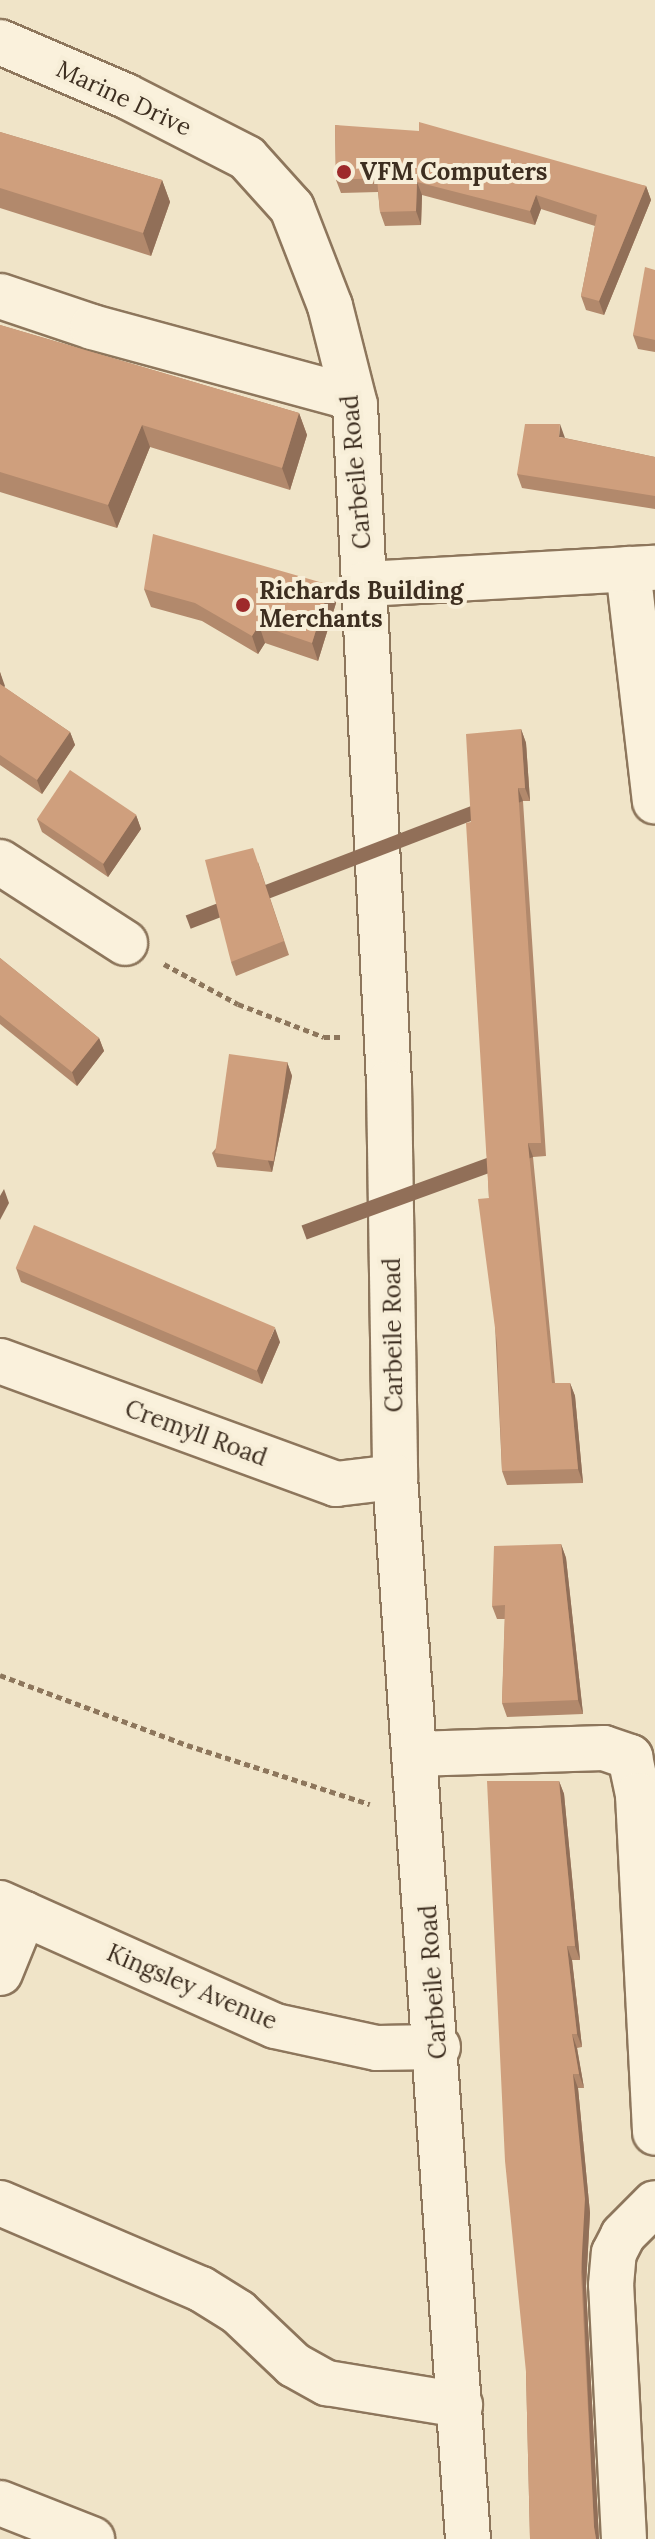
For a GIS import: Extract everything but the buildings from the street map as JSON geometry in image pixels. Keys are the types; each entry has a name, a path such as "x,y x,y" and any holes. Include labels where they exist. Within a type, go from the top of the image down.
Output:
{"street":[{"name":"Marine Drive","path":"0,42 126,96 247,158"},
{"name":"Carbeile Road","path":"247,158 292,208 330,306 353,398 387,1039 395,1477 438,2047 468,2539"},
{"path":"0,296 92,327 353,398"},
{"path":"365,584 642,568 655,801"},
{"path":"0,862 125,943"},
{"name":"Cremyll Road","path":"0,1361 336,1484 395,1477"},
{"path":"414,1754 604,1748 630,1757 638,1795 655,2133"},
{"path":"0,1973 12,1908"},
{"name":"Kingsley Avenue","path":"12,1908 275,2026 377,2048 438,2047"},
{"path":"0,2203 201,2289 238,2312 294,2365 327,2383 460,2405"},
{"path":"624,2539 611,2285 614,2253 623,2235 655,2203"},
{"path":"0,2503 92,2539"}],"path":[{"path":"125,943 238,1004 324,1037 387,1039"},
{"path":"0,1675 420,1823"}],"place":[{"name":"VFM Computers","path":"344,172"},
{"name":"Richards Building Merchants","path":"243,605"}]}
